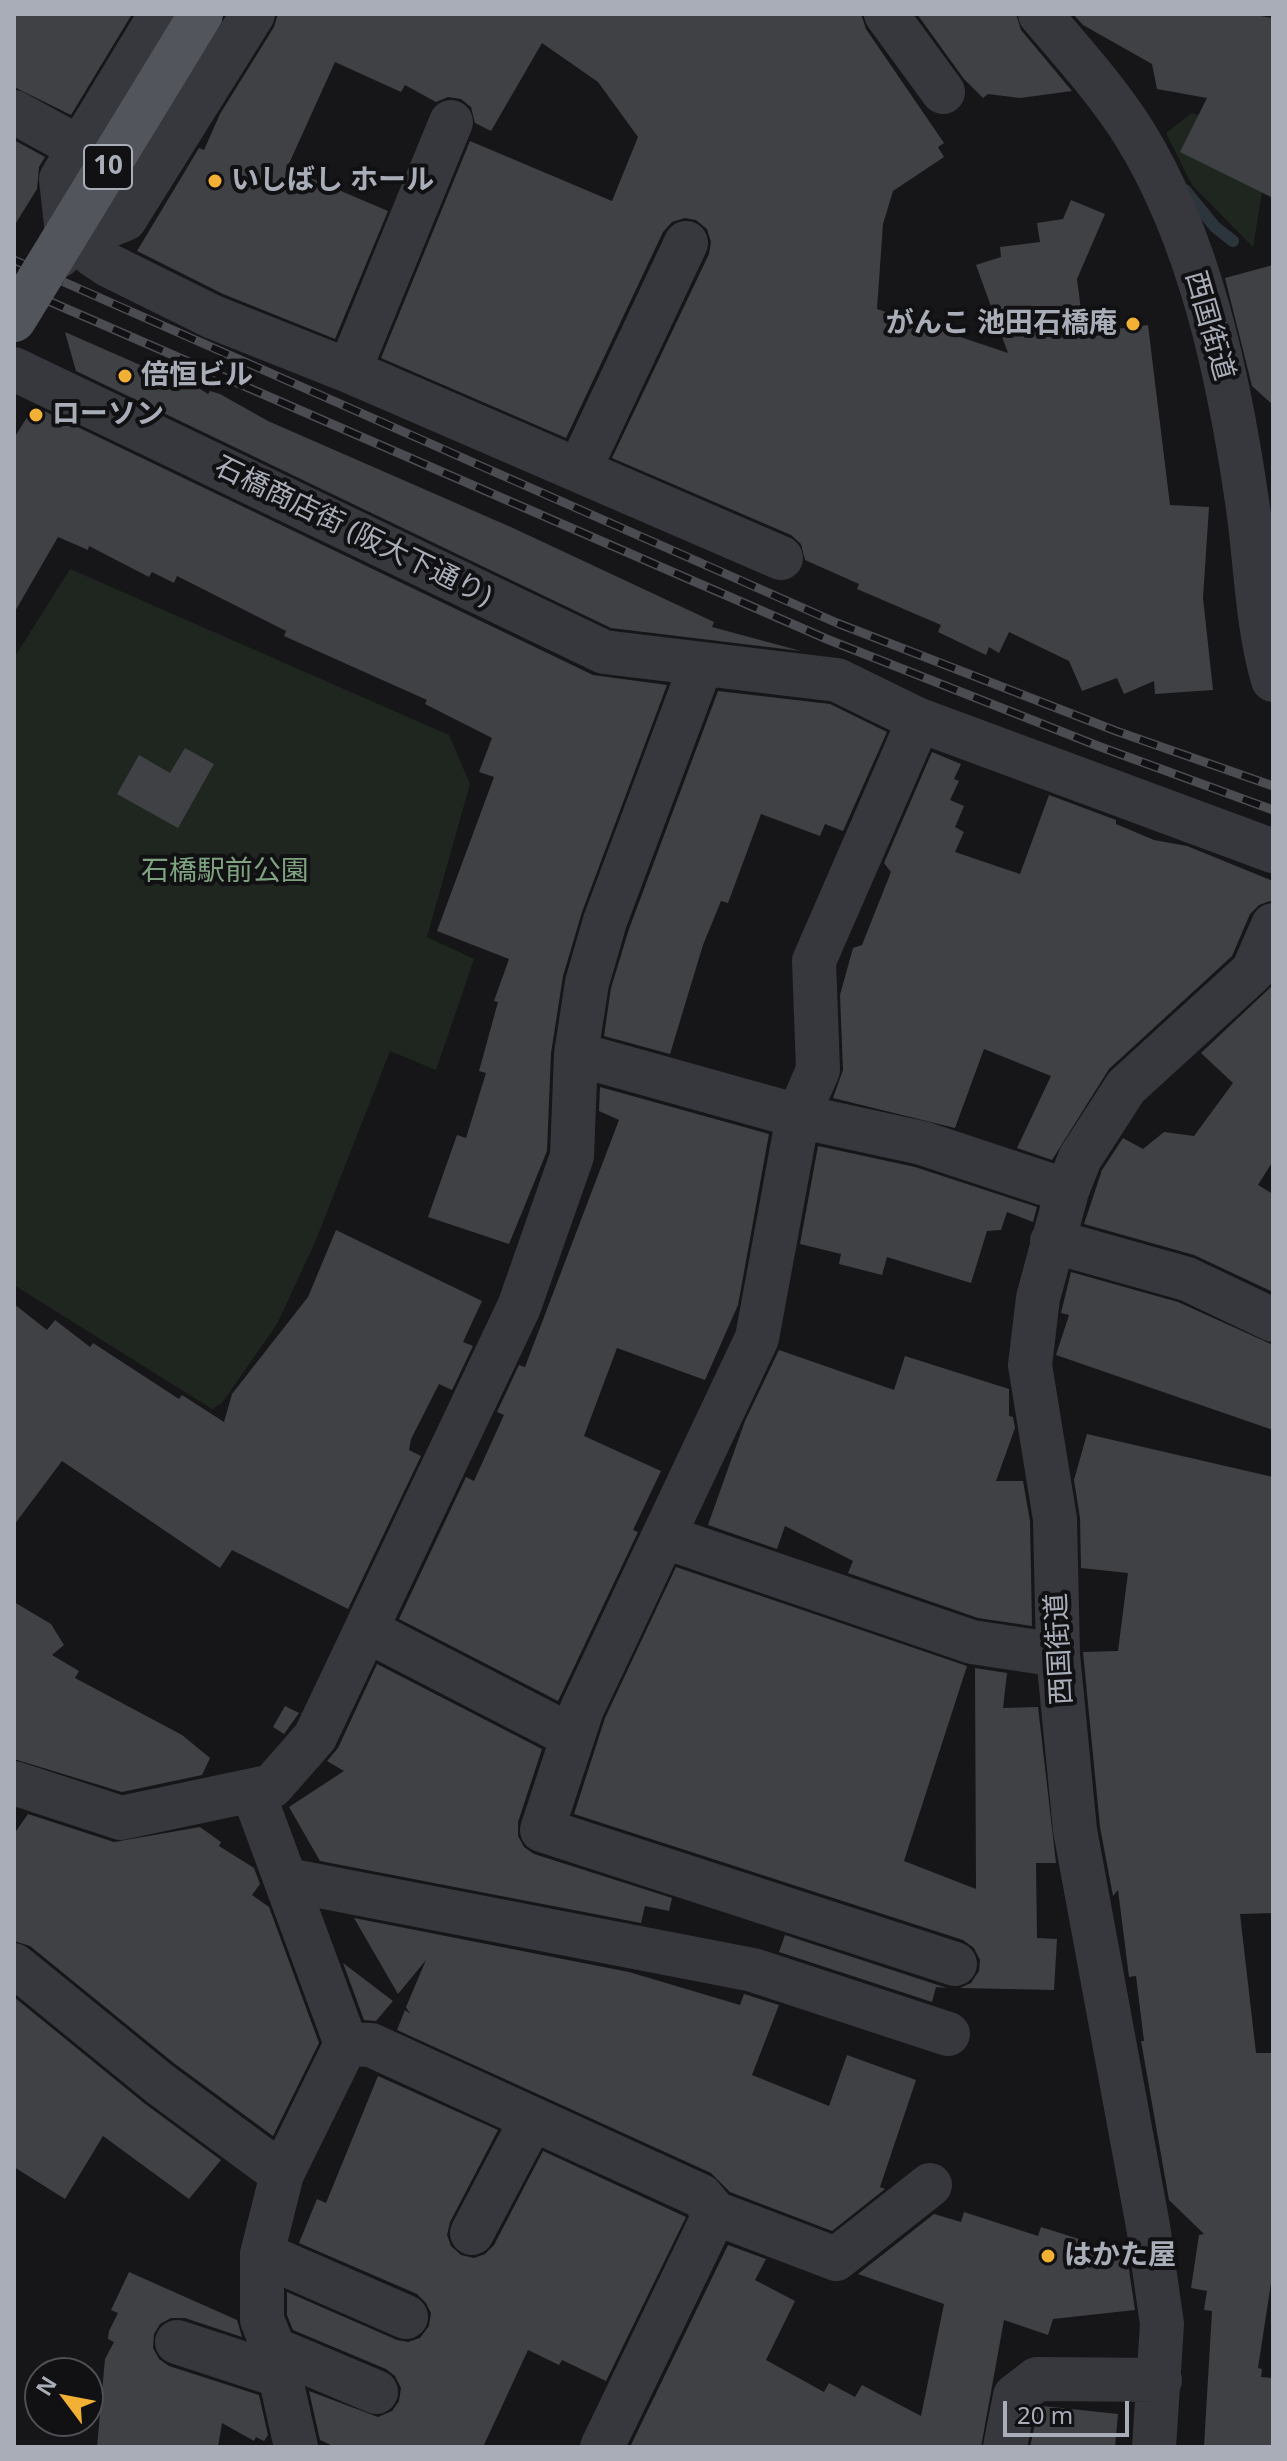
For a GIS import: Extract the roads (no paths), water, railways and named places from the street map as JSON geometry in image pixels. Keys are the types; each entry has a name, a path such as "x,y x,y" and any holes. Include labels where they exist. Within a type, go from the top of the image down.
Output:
{"main road":[{"name":"10","path":"14,320 201,14"}],"street":[{"path":"161,14 61,179 75,239 93,255 213,317 349,371 781,558"},
{"path":"14,330 75,239 125,219 253,14"},
{"path":"886,14 943,92"},
{"name":"西国街道","path":"1040,14 1134,133 1166,196 1198,282 1221,352 1247,501 1264,650 1273,680"},
{"path":"14,112 80,148"},
{"path":"349,371 451,122"},
{"path":"579,470 686,243"},
{"name":"石橋商店街 (阪大下通り)","path":"14,369 604,652 837,680 919,720 1273,851"},
{"path":"14,1783 121,1818 272,1786 315,1737 368,1631 519,1307 572,1156 576,1054 587,983 605,921 701,665"},
{"path":"919,720 814,961 818,1070 798,1116 757,1338 582,1709 542,1830 955,1964"},
{"name":"西国街道","path":"1154,2447 1162,2324 1145,2210 1075,1830 1058,1655 1055,1519 1030,1365 1038,1298 1067,1191 1080,1158 1126,1087 1253,971 1273,925"},
{"path":"576,1054 798,1116 922,1143 1067,1191"},
{"path":"1052,1241 1187,1279 1273,1320"},
{"path":"665,1537 972,1642 1058,1655"},
{"path":"368,1631 573,1737"},
{"path":"253,1792 346,2044 323,2098 282,2174 262,2254 262,2320 278,2363 296,2447"},
{"path":"288,1880 753,1970 948,2034"},
{"path":"14,1965 160,2084 282,2174"},
{"path":"346,2044 371,2045 701,2196 715,2213 836,2259 930,2185"},
{"path":"472,2233 532,2119"},
{"path":"602,2447 715,2213"},
{"path":"262,2254 406,2317"},
{"path":"177,2342 278,2363 376,2392"},
{"path":"1005,2447 1015,2396 1025,2369 1160,2380"}],"waterway":[{"path":"1185,190 1215,227 1233,241"}],"railway":[{"path":"14,260 837,623 1116,731 1273,786"},
{"path":"14,286 829,640 1098,746 1273,810"}],"place":[{"name":"いしばし ホール","path":"215,181"},
{"name":"がんこ 池田石橋庵","path":"1133,324"},
{"name":"倍恒ビル","path":"125,376"},
{"name":"ローソン","path":"36,415"},
{"name":"はかた屋","path":"1048,2256"}],"park label":[{"name":"石橋駅前公園","path":"225,872"}]}
